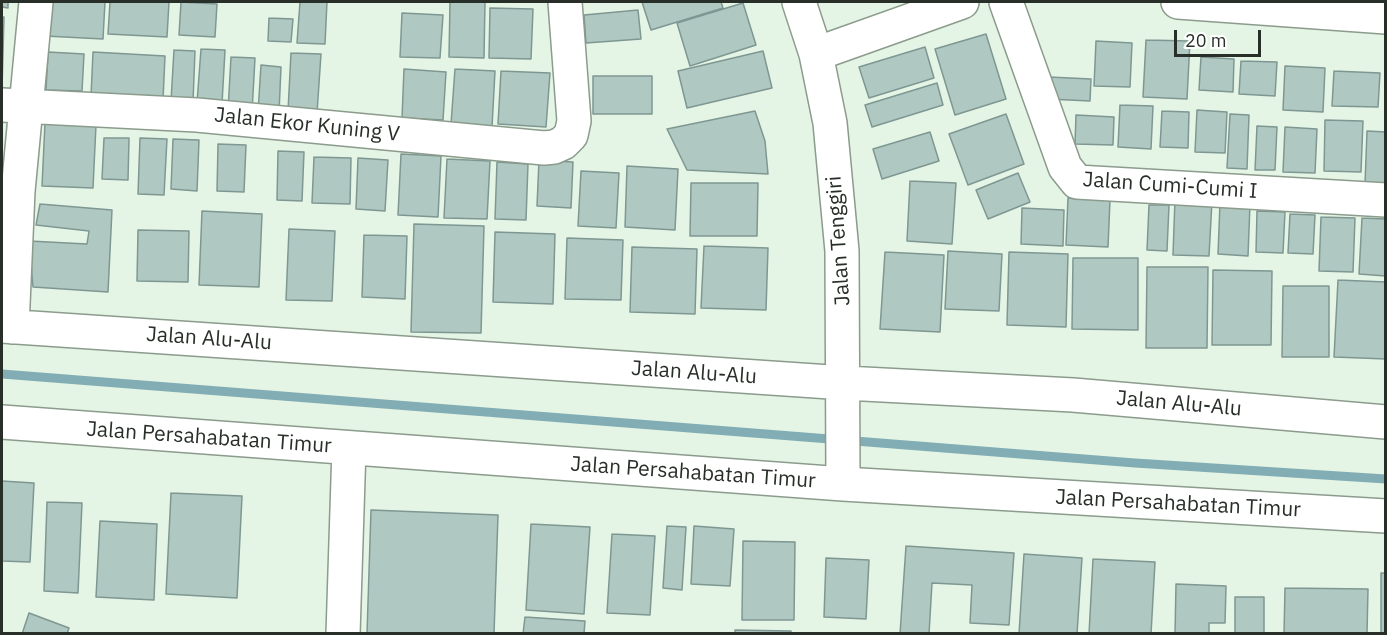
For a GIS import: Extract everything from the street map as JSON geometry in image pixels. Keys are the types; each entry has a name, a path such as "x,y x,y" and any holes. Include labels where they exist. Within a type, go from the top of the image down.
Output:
{"street":[{"path":"7,326 13,105 36,2"},
{"name":"Jalan Ekor Kuning V","path":"13,105 197,115 544,148 563,143 571,135 574,121 565,2"},
{"name":"Jalan Tenggiri","path":"799,2 816,54 830,123 843,252 845,397 843,474"},
{"path":"816,54 962,2"},
{"name":"Jalan Cumi-Cumi I","path":"1006,2 1065,167 1077,182 1386,200"},
{"path":"1178,2 1386,17"},
{"name":"Jalan Alu-Alu","path":"7,326 845,397 1072,395 1386,422"},
{"name":"Jalan Persahabatan Timur","path":"2,422 349,448 843,474 1386,516"},
{"path":"343,633 349,448"}],"building":[{"path":"2,2 8,2 8,8 2,7"},
{"path":"46,2 105,2 103,39 45,36"},
{"path":"110,2 169,2 167,37 108,34"},
{"path":"181,2 217,4 215,37 179,35"},
{"path":"300,2 327,2 325,44 297,43"},
{"path":"450,2 485,2 484,58 449,57"},
{"path":"642,2 721,2 723,8 651,30"},
{"path":"743,3 756,45 690,66 677,23"},
{"path":"490,8 533,9 531,59 489,58"},
{"path":"638,10 641,39 586,43 584,15"},
{"path":"402,13 443,15 440,58 400,57"},
{"path":"2,17 4,17 2,90"},
{"path":"269,18 293,19 291,42 268,41"},
{"path":"986,34 1006,99 955,115 935,49"},
{"path":"1146,40 1190,41 1187,99 1143,97"},
{"path":"1096,41 1132,43 1130,87 1094,86"},
{"path":"925,47 934,78 869,98 859,67"},
{"path":"201,49 225,50 222,104 197,103"},
{"path":"174,50 195,51 193,102 171,101"},
{"path":"763,51 772,88 687,108 678,71"},
{"path":"48,52 84,54 82,91 46,90"},
{"path":"93,52 165,56 163,100 91,96"},
{"path":"291,53 321,54 317,113 288,111"},
{"path":"231,57 255,58 252,112 228,111"},
{"path":"1201,57 1234,59 1233,92 1199,90"},
{"path":"1241,61 1277,62 1275,96 1239,94"},
{"path":"261,65 281,67 279,113 258,112"},
{"path":"1285,66 1325,68 1323,112 1283,110"},
{"path":"404,69 446,72 443,120 402,118"},
{"path":"455,69 495,71 492,127 451,124"},
{"path":"501,71 550,73 546,127 498,124"},
{"path":"1334,71 1380,73 1378,107 1332,106"},
{"path":"593,76 652,76 652,114 593,114"},
{"path":"1049,77 1091,79 1090,101 1048,99"},
{"path":"937,83 943,105 872,127 865,105"},
{"path":"1120,105 1153,106 1151,149 1118,147"},
{"path":"1197,110 1227,112 1225,153 1195,152"},
{"path":"755,111 765,141 768,174 687,170 667,129"},
{"path":"1162,111 1189,112 1188,148 1160,147"},
{"path":"1006,114 1024,164 968,185 949,134"},
{"path":"1230,114 1249,115 1247,169 1227,168"},
{"path":"1076,115 1114,117 1113,145 1075,144"},
{"path":"1325,120 1363,121 1361,172 1324,171"},
{"path":"45,123 96,125 93,188 42,186"},
{"path":"1257,126 1277,127 1275,170 1255,170"},
{"path":"1285,127 1317,129 1315,173 1283,172"},
{"path":"1367,131 1386,132 1386,185 1365,184"},
{"path":"930,132 939,161 882,179 873,149"},
{"path":"104,138 129,138 128,180 102,179"},
{"path":"140,138 167,139 164,195 138,194"},
{"path":"173,139 199,140 197,191 171,189"},
{"path":"218,144 246,145 244,192 217,191"},
{"path":"278,151 304,152 302,201 277,200"},
{"path":"401,154 441,156 438,217 398,215"},
{"path":"314,157 351,158 350,204 312,203"},
{"path":"358,158 388,160 385,211 356,209"},
{"path":"447,159 490,161 487,219 444,218"},
{"path":"539,160 573,162 571,208 537,206"},
{"path":"497,162 528,164 526,220 495,219"},
{"path":"627,166 678,169 675,230 625,227"},
{"path":"581,171 619,173 616,228 578,226"},
{"path":"1018,173 1030,202 988,219 976,190"},
{"path":"910,181 956,183 952,244 907,241"},
{"path":"691,183 758,183 757,236 690,236"},
{"path":"1068,198 1110,200 1108,247 1066,245"},
{"path":"1175,199 1212,201 1209,256 1173,255"},
{"path":"1220,203 1250,204 1248,256 1218,254"},
{"path":"40,204 112,210 108,292 33,287 29,241 87,244 89,231 36,225"},
{"path":"1149,205 1169,205 1167,251 1147,250"},
{"path":"1022,208 1064,210 1063,246 1021,244"},
{"path":"202,211 262,214 259,287 199,285"},
{"path":"1257,211 1285,212 1283,253 1256,252"},
{"path":"1290,214 1315,215 1313,254 1288,253"},
{"path":"1321,217 1355,218 1353,272 1319,271"},
{"path":"1362,218 1386,219 1386,276 1359,274"},
{"path":"414,224 484,226 481,333 411,332"},
{"path":"289,229 335,231 332,301 286,300"},
{"path":"138,230 189,231 188,282 137,281"},
{"path":"495,232 555,234 553,304 493,302"},
{"path":"364,235 407,236 405,299 362,297"},
{"path":"567,238 623,240 621,300 565,299"},
{"path":"704,246 768,248 766,310 701,308"},
{"path":"632,247 697,249 695,314 630,312"},
{"path":"948,251 1002,254 999,311 945,309"},
{"path":"885,252 944,255 940,332 880,329"},
{"path":"1009,252 1068,254 1066,327 1007,325"},
{"path":"1073,258 1138,258 1138,330 1072,329"},
{"path":"1147,267 1208,267 1207,348 1146,348"},
{"path":"1213,270 1272,271 1271,345 1212,345"},
{"path":"1338,280 1386,282 1386,359 1334,357"},
{"path":"1283,286 1329,286 1329,357 1282,357"},
{"path":"2,481 34,483 30,562 2,561"},
{"path":"171,493 242,496 237,598 166,594"},
{"path":"47,502 82,503 78,593 44,591"},
{"path":"371,510 498,515 494,634 367,634"},
{"path":"100,521 157,524 154,600 96,597"},
{"path":"531,524 590,527 584,614 526,610"},
{"path":"667,526 686,527 682,590 663,588"},
{"path":"694,526 734,529 730,586 691,584"},
{"path":"612,534 655,536 650,615 607,613"},
{"path":"743,541 795,542 794,620 742,620"},
{"path":"906,546 1014,553 1009,625 970,623 972,585 932,583 929,634 900,634"},
{"path":"1024,554 1082,558 1077,634 1019,634"},
{"path":"826,558 869,560 866,619 824,617"},
{"path":"1093,559 1155,562 1151,634 1089,634"},
{"path":"1381,573 1386,573 1386,634 1381,634"},
{"path":"1176,584 1226,586 1225,623 1209,623 1209,634 1175,634"},
{"path":"1285,588 1368,589 1367,634 1284,634"},
{"path":"1235,597 1264,597 1264,634 1235,634"},
{"path":"29,613 69,628 67,634 22,634"},
{"path":"525,617 585,621 584,634 523,634"},
{"path":"735,630 791,631 791,634 735,634"}],"waterway":[{"path":"2,374 1135,463 1386,479"}]}
